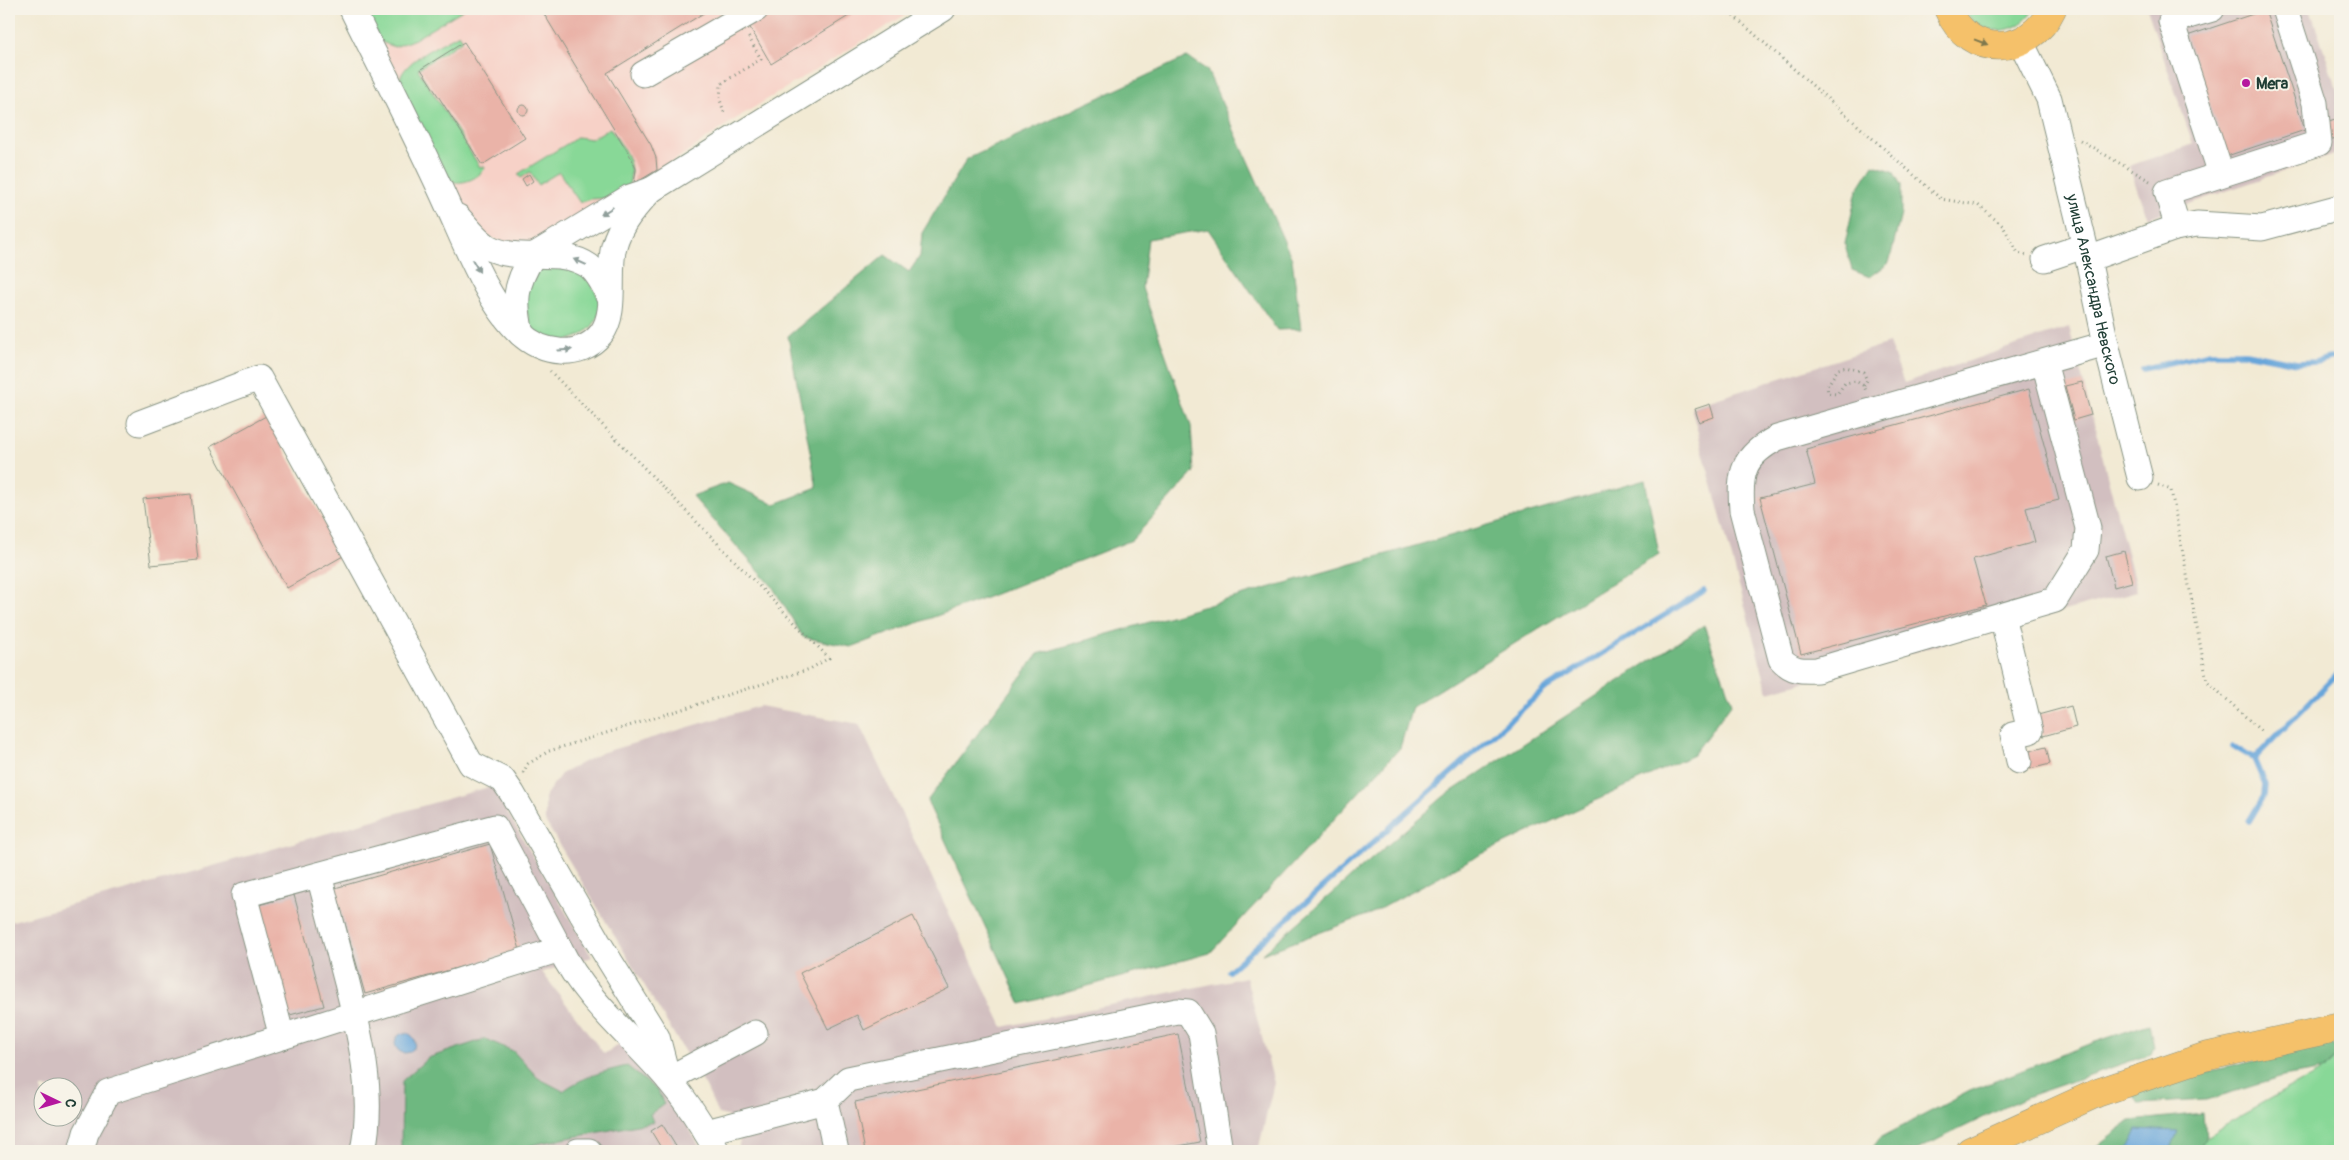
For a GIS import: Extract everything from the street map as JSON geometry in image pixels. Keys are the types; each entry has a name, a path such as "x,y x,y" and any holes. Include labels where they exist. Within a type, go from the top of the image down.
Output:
{"main road":[{"path":"1948,9 1953,20 1966,35 1983,44 2002,46 2021,42 2035,34 2046,22 2052,9"},
{"path":"1970,1151 2097,1093 2159,1072 2204,1058 2340,1027"}],"street":[{"path":"352,9 448,206 466,249 506,318 528,339 548,350 568,352 586,346 601,334 609,316 610,270 614,245 623,222 651,190"},
{"path":"528,339 516,313 516,293 522,271 533,256 630,197 651,190 942,9"},
{"path":"2212,9 2170,21 2221,174"},
{"path":"2175,228 2176,218 2167,192 2319,143 2315,103 2285,9"},
{"path":"643,74 747,14"},
{"name":"улица Александра Невского","path":"2021,42 2049,99 2106,344 2140,478"},
{"path":"448,206 488,247 502,252 533,256 558,256 577,260 590,267 610,298"},
{"path":"2045,259 2086,253 2175,228 2197,224 2262,228 2340,207"},
{"path":"2044,362 2088,528 2086,550 2055,600 1818,670 1802,671 1789,667 1781,659 1742,510 1740,484 1747,465 1757,449 1777,438 2106,344"},
{"path":"140,423 259,378 471,764 503,780 598,942 657,1037 668,1079"},
{"path":"2002,616 2030,731 2013,735 2019,761"},
{"path":"282,1037 244,895 494,827 567,964 588,994 668,1079 712,1142 826,1101 848,1079 1177,1011 1188,1012 1201,1033 1220,1151"},
{"path":"319,875 354,1014 368,1097 363,1151"},
{"path":"81,1151 86,1133 108,1092 560,948"},
{"path":"668,1079 755,1033"},
{"path":"826,1101 836,1151"},
{"path":"578,1151 590,1151"}],"path":[{"path":"1726,9 1941,199 1978,205 2003,226 2018,253 2045,259"},
{"path":"724,112 720,100 721,84 761,59 747,14"},
{"path":"2078,138 2167,192"},
{"path":"512,794 528,764 549,751 810,669 829,658 545,366 528,339"},
{"path":"1864,386 1867,380 1863,372 1846,367 1838,369 1827,386 1828,393 1832,395 1838,394 1845,382 1851,380 1864,386 1874,410"},
{"path":"2140,478 2171,490 2207,681 2262,733"}],"shaded area":[{"path":"360,9 915,9 740,116 607,206 532,243 504,243 484,234 455,202"},
{"path":"2147,9 2310,9 2340,98 2340,152 2147,218 2129,166 2193,144"},
{"path":"2069,327 2137,591 1768,692 1691,407 1889,343 1904,383"},
{"path":"760,706 859,724 1003,1027 1246,977 1274,1083 1258,1151 738,1151 740,1139 727,1116 718,1114 706,1087 545,821 545,796 561,774 601,753"},
{"path":"492,786 592,957 542,972 604,1054 621,1043 670,1094 702,1151 9,1151 9,922 171,878"}],"green space":[{"path":"364,9 464,9 415,39 395,47 381,42"},
{"path":"1964,9 2034,9 2018,25 2009,29 1999,30 1979,25"},
{"path":"459,34 463,40 418,69 480,167 484,166 485,168 473,179 463,182 452,182 447,180 399,82 407,67 415,60"},
{"path":"1187,57 1207,70 1292,259 1301,329 1277,330 1208,229 1148,239 1142,288 1191,426 1194,472 1132,540 983,599 851,647 803,637 772,586 692,496 728,483 775,504 817,488 788,336 885,255 909,272 920,256 922,233 967,159"},
{"path":"610,128 627,156 631,171 628,188 608,198 590,199 580,203 559,172 538,185 530,172 521,178 518,174 578,137 591,139"},
{"path":"1873,165 1893,171 1901,185 1901,214 1889,263 1870,277 1852,270 1845,244 1857,190"},
{"path":"546,265 584,270 598,298 600,305 599,313 592,327 572,339 554,342 532,331 522,294 535,272"},
{"path":"1645,480 1659,554 1412,707 1400,748 1210,953 1021,1004 927,801 1038,654"},
{"path":"1704,625 1732,703 1693,755 1471,859 1370,914 1262,954 1443,797"},
{"path":"2149,1024 2154,1047 2151,1054 2026,1097 1914,1151 1870,1151 1880,1138 1970,1091 2089,1044"},
{"path":"485,1039 513,1051 538,1078 563,1091 586,1078 627,1066 658,1091 664,1104 650,1114 653,1122 536,1144 512,1151 401,1151 402,1081 428,1058"},
{"path":"2331,1044 2340,1049 2340,1054 2323,1070 2283,1077 2206,1100 2139,1104 2133,1094 2201,1073"},
{"path":"2340,1054 2340,1151 2198,1151 2205,1138 2226,1124 2323,1070"},
{"path":"2203,1113 2205,1138 2198,1151 2091,1151 2131,1121"}],"water":[{"path":"401,1033 409,1033 415,1039 415,1047 409,1053 401,1053 395,1047 395,1039"},
{"path":"2137,1129 2178,1131 2170,1151 2127,1151"}],"building":[{"path":"541,9 710,9 607,73 651,145 656,158 657,170 634,184 636,169 632,159"},
{"path":"772,9 860,9 771,64 748,24"},
{"name":"Мега","path":"2265,10 2305,130 2227,156 2187,36"},
{"path":"464,42 525,138 482,165 421,69"},
{"path":"521,105 525,105 528,110 527,114 521,115 518,112 518,108"},
{"path":"2340,118 2340,137 2329,140 2324,124"},
{"path":"529,174 533,181 526,186 522,179"},
{"path":"2082,382 2091,415 2074,420 2065,386"},
{"path":"2029,389 2059,500 2026,508 2035,542 1973,559 1986,605 1801,654 1760,498 1815,484 1806,449"},
{"path":"1710,404 1714,417 1699,422 1695,409"},
{"path":"266,416 343,556 287,588 210,447"},
{"path":"191,494 198,560 151,565 143,499"},
{"path":"2124,551 2132,582 2114,587 2106,556"},
{"path":"2071,706 2076,727 2043,736 2038,715"},
{"path":"2046,747 2050,764 2030,769 2026,752"},
{"path":"490,844 520,950 365,994 335,888"},
{"path":"294,895 324,1006 286,1016 255,906"},
{"path":"913,916 949,988 864,1030 857,1015 828,1029 800,973"},
{"path":"1178,1034 1200,1142 1152,1151 865,1151 855,1102"},
{"path":"662,1124 677,1148 672,1151 663,1151 651,1131"}],"waterway":[{"path":"2143,369 2210,353 2246,353 2297,363 2316,362 2340,355"},
{"path":"1229,971 1546,688 1704,591"},
{"path":"2254,759 2340,671"},
{"path":"2233,746 2254,759 2265,785 2264,796 2249,821"}],"place":[{"name":"Мега","path":"2246,83"}]}
